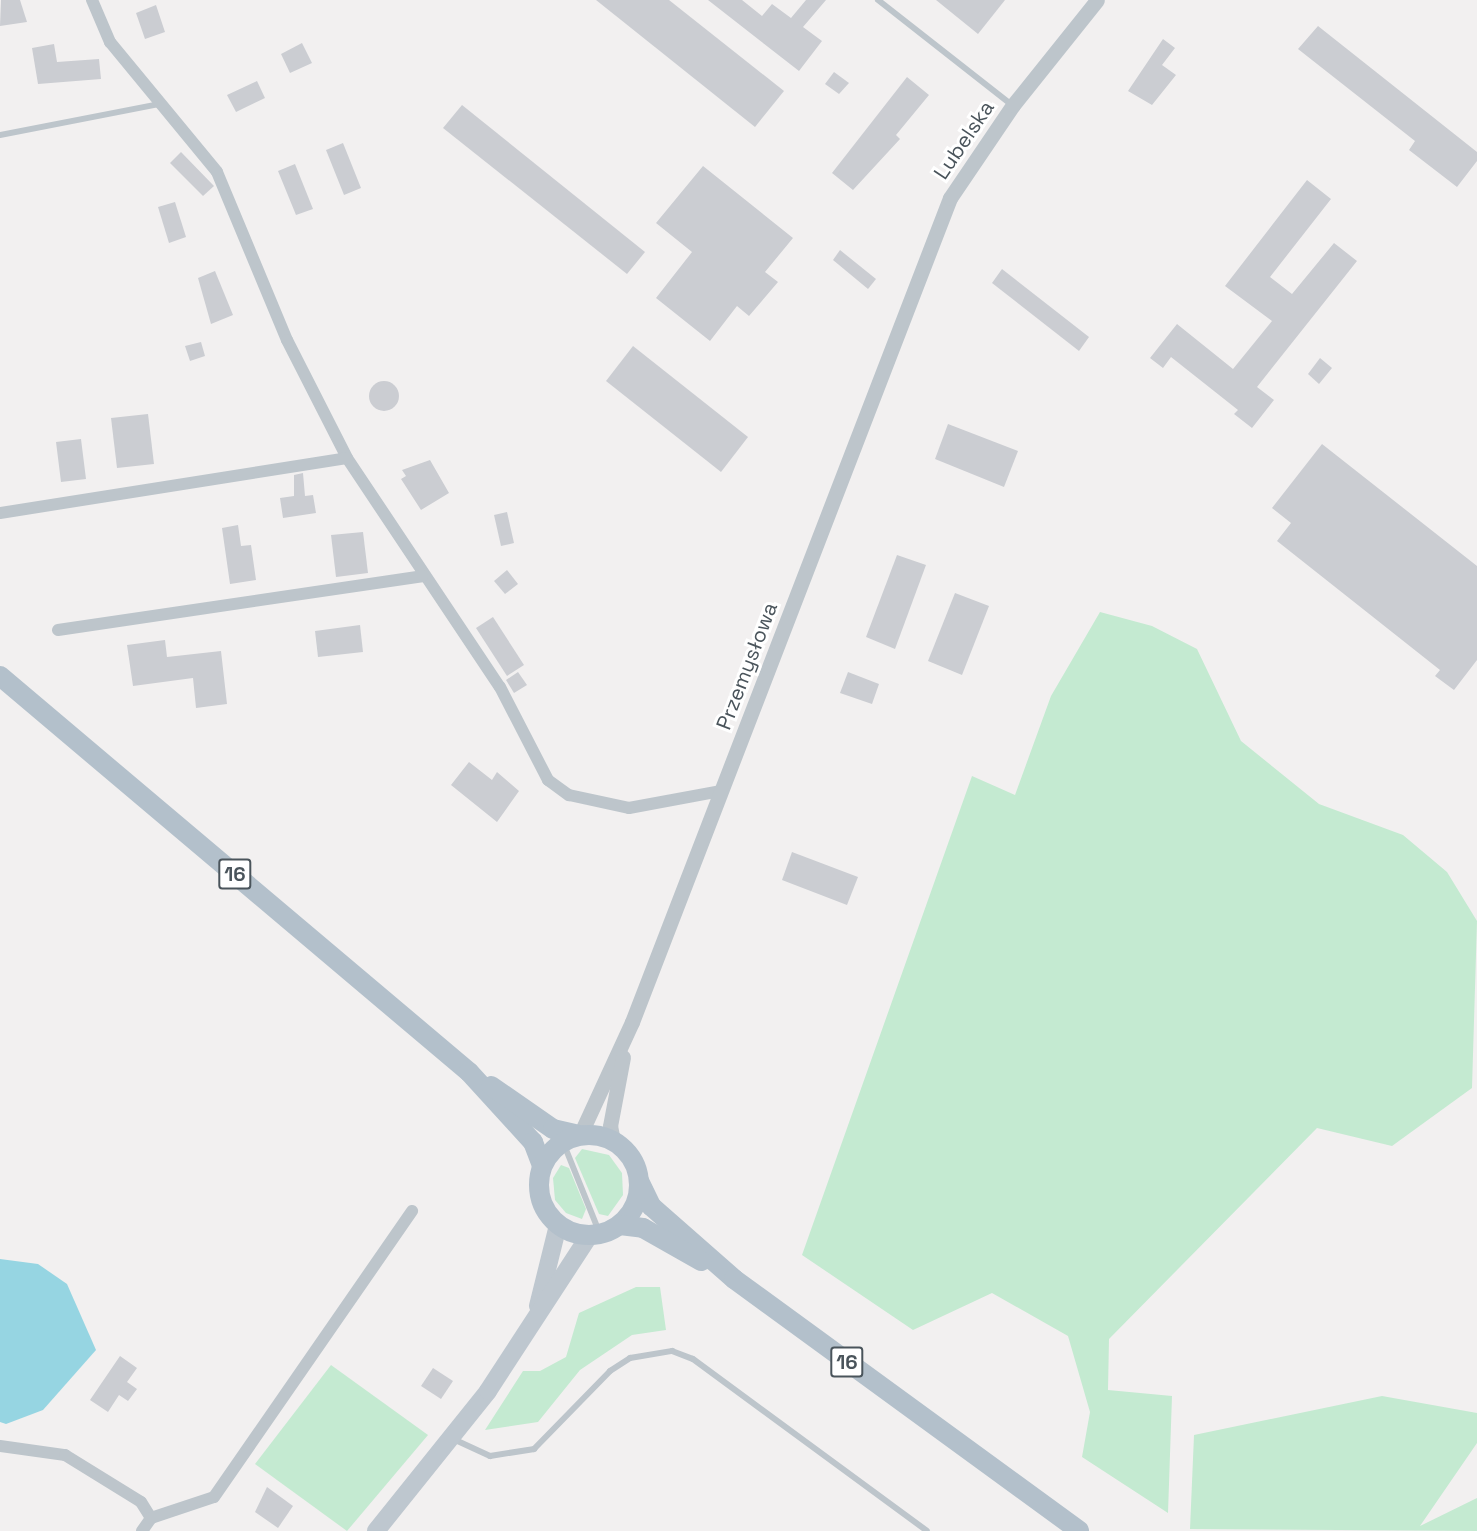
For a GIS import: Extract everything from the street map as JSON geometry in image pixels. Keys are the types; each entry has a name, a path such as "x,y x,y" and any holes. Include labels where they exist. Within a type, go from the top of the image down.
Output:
{"main road":[{"name":"16","path":"0,676 469,1072 553,1129 572,1139 613,1141 626,1151 651,1206 734,1279 1079,1531"},
{"name":"16","path":"469,1072 533,1143 542,1165 540,1198 558,1225"},
{"path":"542,1165 572,1139"},
{"path":"376,1531 451,1438 594,1235 620,1225 631,1213 639,1181"},
{"path":"532,1324 558,1225 594,1235"},
{"name":"16","path":"620,1225 644,1228 734,1279"}],"street":[{"path":"92,0 110,42 217,172 287,340 348,458 422,576 501,687 548,780 569,795 629,808 721,791"},
{"name":"Lubelska","path":"899,323 950,198 1012,105 1097,0"},
{"name":"Przemysłowa","path":"572,1139 632,1022 899,323"},
{"path":"0,513 348,458"},
{"path":"58,630 422,576"},
{"name":"Przemysłowa","path":"613,1141 613,1102 632,1022"},
{"path":"142,1531 151,1518 214,1497 412,1211"},
{"path":"0,1446 65,1455 141,1502 151,1518"}],"lane":[{"path":"878,0 1012,105"},
{"path":"0,135 161,104"},
{"path":"572,1139 594,1235"},
{"path":"451,1438 490,1456 534,1449 610,1371 630,1358 672,1351 693,1359 927,1531"}],"green space":[{"path":"1100,612 1152,626 1197,649 1241,741 1319,804 1403,835 1447,872 1477,921 1472,1088 1392,1146 1317,1128 1109,1339 1108,1390 1172,1396 1168,1513 1082,1457 1090,1412 1068,1336 992,1293 913,1330 802,1255 972,776 1015,795 1051,696"},
{"path":"582,1149 609,1155 622,1173 623,1195 608,1216 599,1214 575,1158"},
{"path":"561,1165 569,1168 586,1209 582,1219 566,1213 555,1200 553,1178"},
{"path":"636,1287 660,1287 666,1330 632,1335 580,1370 538,1422 485,1430 523,1371 540,1371 566,1357 579,1313"},
{"path":"331,1365 428,1435 347,1531 255,1464"},
{"path":"1382,1396 1477,1413 1477,1443 1420,1526 1477,1498 1477,1531 1190,1529 1194,1435"}],"water":[{"path":"0,1259 38,1264 67,1284 96,1350 43,1410 6,1424 0,1422"}],"building":[{"path":"1,0 20,0 27,22 0,26"},
{"path":"596,0 669,0 784,91 755,127"},
{"path":"708,0 742,0 762,16 772,4 791,18 806,0 826,0 803,27 822,41 799,71"},
{"path":"936,0 1005,0 978,34"},
{"path":"156,5 165,32 145,39 136,13"},
{"path":"1318,26 1477,152 1477,161 1457,187 1409,150 1415,141 1298,49"},
{"path":"1163,39 1175,48 1162,65 1176,75 1152,105 1128,91"},
{"path":"302,43 312,63 290,73 281,54"},
{"path":"54,44 57,62 99,59 101,79 38,84 32,48"},
{"path":"834,72 849,83 839,94 825,84"},
{"path":"907,77 929,95 896,135 900,139 853,190 832,173"},
{"path":"257,81 265,98 236,112 227,95"},
{"path":"462,105 645,252 627,274 443,128"},
{"path":"343,143 361,188 344,195 326,150"},
{"path":"181,152 214,186 203,196 170,163"},
{"path":"295,164 313,209 296,215 278,171"},
{"path":"703,166 793,238 765,272 778,282 749,316 737,306 710,341 656,298 692,252 656,223"},
{"path":"1307,180 1331,199 1270,277 1292,294 1334,243 1357,261 1257,387 1274,400 1252,428 1234,414 1238,410 1171,357 1163,368 1150,358 1177,324 1233,369 1272,321 1225,286"},
{"path":"175,202 186,237 169,243 158,207"},
{"path":"840,250 876,279 868,289 833,260"},
{"path":"1002,269 1089,337 1079,351 992,283"},
{"path":"215,271 233,315 211,324 198,278"},
{"path":"201,342 205,356 190,361 185,346"},
{"path":"633,346 748,437 721,472 606,381"},
{"path":"1320,358 1332,368 1319,384 1308,374"},
{"path":"384,381 395,385 399,396 395,407 384,411 373,407 369,396 373,385"},
{"path":"148,414 154,464 117,468 111,418"},
{"path":"948,424 1018,451 1004,487 935,459"},
{"path":"81,439 86,479 61,482 56,442"},
{"path":"1322,444 1477,566 1477,660 1454,690 1435,676 1440,670 1277,541 1291,523 1272,508"},
{"path":"430,460 449,493 421,510 401,479 406,476 402,470"},
{"path":"303,473 305,496 313,495 316,513 283,518 280,498 294,496 294,475"},
{"path":"507,512 514,543 501,546 494,515"},
{"path":"238,525 241,546 251,545 256,580 230,584 222,528"},
{"path":"363,532 368,573 336,577 331,535"},
{"path":"897,555 926,565 895,649 866,637"},
{"path":"507,570 518,584 505,594 494,581"},
{"path":"955,593 989,606 962,675 928,661"},
{"path":"493,617 524,665 507,676 476,628"},
{"path":"360,625 363,652 318,657 315,631"},
{"path":"165,640 167,657 221,651 227,704 196,708 193,678 133,686 127,645"},
{"path":"518,672 527,685 514,693 506,680"},
{"path":"848,672 879,684 872,704 840,693"},
{"path":"469,762 492,780 497,772 519,791 497,822 451,785"},
{"path":"792,852 858,877 847,905 782,880"},
{"path":"120,1356 137,1368 127,1382 137,1389 128,1401 119,1395 108,1412 90,1400"},
{"path":"433,1368 453,1381 441,1399 421,1386"},
{"path":"267,1487 293,1506 278,1528 255,1512"}]}
